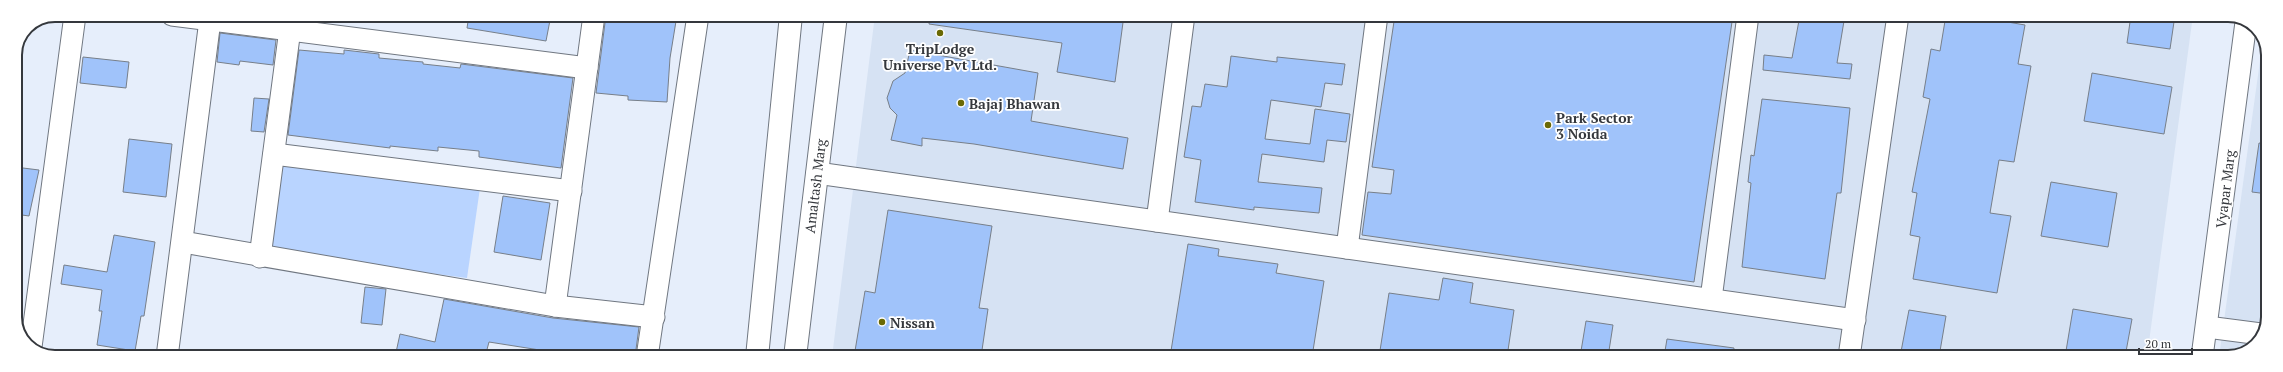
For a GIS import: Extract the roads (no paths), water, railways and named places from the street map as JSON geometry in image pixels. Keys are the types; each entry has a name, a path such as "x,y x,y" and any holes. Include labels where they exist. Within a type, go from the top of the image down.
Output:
{"main road":[{"path":"758,350 790,22"},
{"name":"Amaltash Marg","path":"796,350 835,22"}],"street":[{"path":"32,341 74,22"},
{"path":"168,350 183,242 210,22"},
{"path":"228,22 587,68"},
{"path":"555,306 593,22"},
{"path":"648,350 697,22"},
{"path":"1157,221 1183,22"},
{"path":"1347,248 1376,22"},
{"path":"1711,299 1747,22"},
{"path":"1850,350 1897,22"},
{"name":"Vyapar Marg","path":"2203,350 2245,27"},
{"path":"260,257 290,29"},
{"path":"274,154 571,191"},
{"path":"817,173 1854,320"},
{"path":"183,242 260,257 555,306 654,317"},
{"path":"2207,327 2257,333"}],"place":[{"name":"TripLodge Universe Pvt Ltd.","path":"940,33"},
{"name":"Bajaj Bhawan","path":"961,103"},
{"name":"Park Sector 3 Noida","path":"1548,125"},
{"name":"Nissan","path":"882,322"}]}
